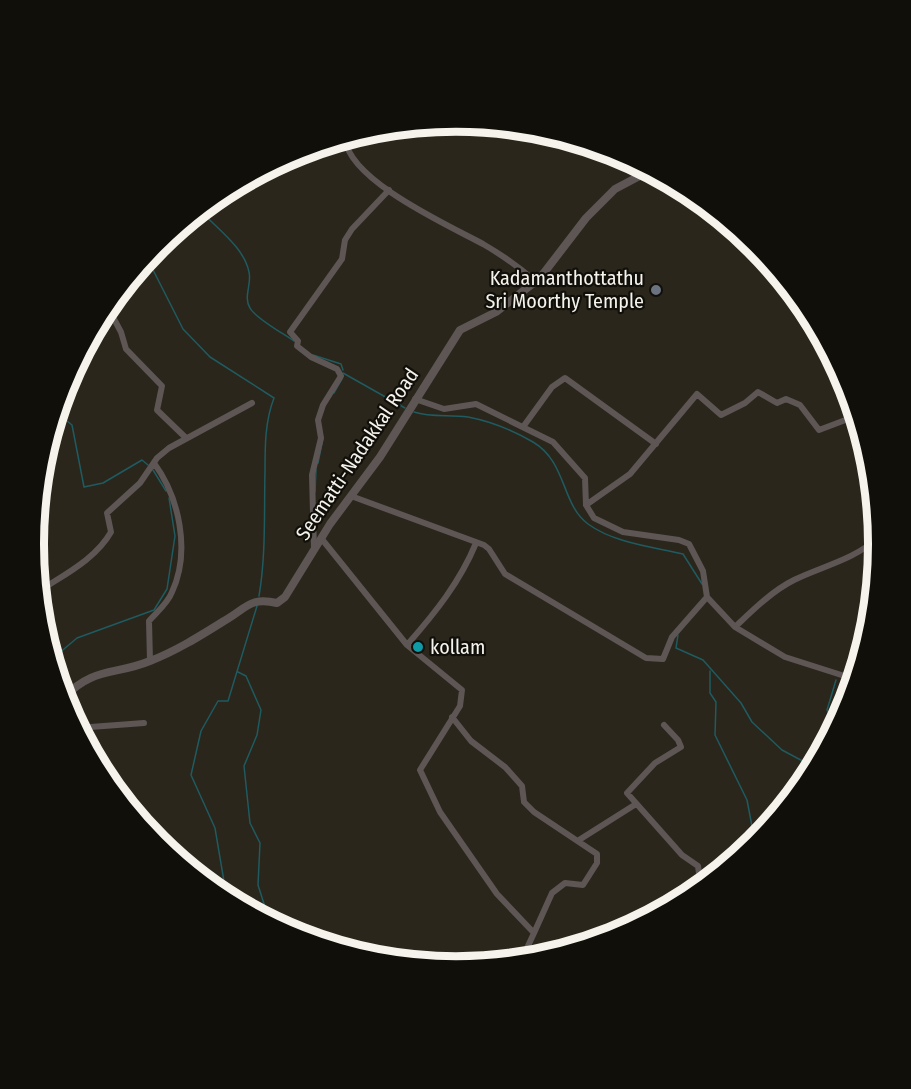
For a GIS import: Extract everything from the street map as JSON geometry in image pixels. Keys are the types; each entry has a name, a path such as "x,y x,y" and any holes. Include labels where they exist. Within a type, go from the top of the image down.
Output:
{"street":[{"path":"347,148 349,156 389,190 435,221 495,251 535,281"},
{"name":"Seematti-Nadakkal Road","path":"70,691 78,683 96,674 150,662 177,649 255,600 278,603 285,597 321,538 380,457 460,330 495,312 535,281 586,218 615,189 640,176"},
{"path":"314,549 312,475 321,438 318,420 323,405 341,376 338,369 311,357 297,346 297,341 290,332 342,259 345,240 352,229 389,190"},
{"path":"113,317 121,332 126,349 162,386 157,410 186,438"},
{"path":"524,427 552,387 565,378 656,444"},
{"path":"586,505 630,474 697,394 721,415 745,403 758,392 777,403 786,399 800,405 819,430 848,419"},
{"path":"415,399 444,409 476,404 554,442 585,478 586,505 594,518 623,532 679,540 689,544 703,571 707,597 735,627 785,657 846,676"},
{"path":"46,587 81,564 106,542 111,532 107,513 140,483 154,462 169,448 252,403"},
{"path":"150,662 149,621 172,594 180,556 175,501 169,485 154,462"},
{"path":"351,496 489,549 505,574 646,658 663,659 672,637 707,597"},
{"path":"321,538 406,645 462,690 460,706 422,763 420,770 440,812 497,894 534,933"},
{"path":"406,645 449,594 467,565 476,543"},
{"path":"735,627 758,605 791,581 868,545"},
{"path":"452,717 471,741 505,767 522,786 524,802 534,812 597,854 597,863 584,885 565,884 552,892 526,950"},
{"path":"86,727 144,723"},
{"path":"664,725 678,740 681,747 655,762 628,789 627,793 682,855 698,866 699,876"},
{"path":"579,840 636,804"}],"waterway":[{"path":"207,217 236,246 246,263 250,277 247,299 250,308 263,321 294,341"},
{"path":"152,267 183,329 210,357 274,398 266,434 264,550 259,596"},
{"path":"313,355 341,364 343,370"},
{"path":"343,373 405,408"},
{"path":"334,393 342,379"},
{"path":"414,412 476,419 501,427 533,442 552,460 573,506 588,524 622,540 683,554 702,584"},
{"path":"63,418 72,425 84,487 103,483 142,460 148,465"},
{"path":"318,463 323,438"},
{"path":"153,470 166,491"},
{"path":"315,492 316,470"},
{"path":"59,654 77,638 154,610 167,589 175,536 169,498"},
{"path":"225,885 215,828 191,775 201,731 218,701 228,701 257,606"},
{"path":"678,635 676,648 703,660 741,703 752,722 782,750 805,762"},
{"path":"710,671 710,693 716,702 715,735 747,800 753,830"},
{"path":"238,672 246,676 261,710 257,735 244,766 250,823 260,843 258,885 265,907 263,909"},
{"path":"830,716 827,710 836,680"},
{"path":"822,733 825,726"}],"place":[{"name":"Kadamanthottathu Sri Moorthy Temple","path":"656,290"},
{"name":"kollam","path":"418,647"}]}
